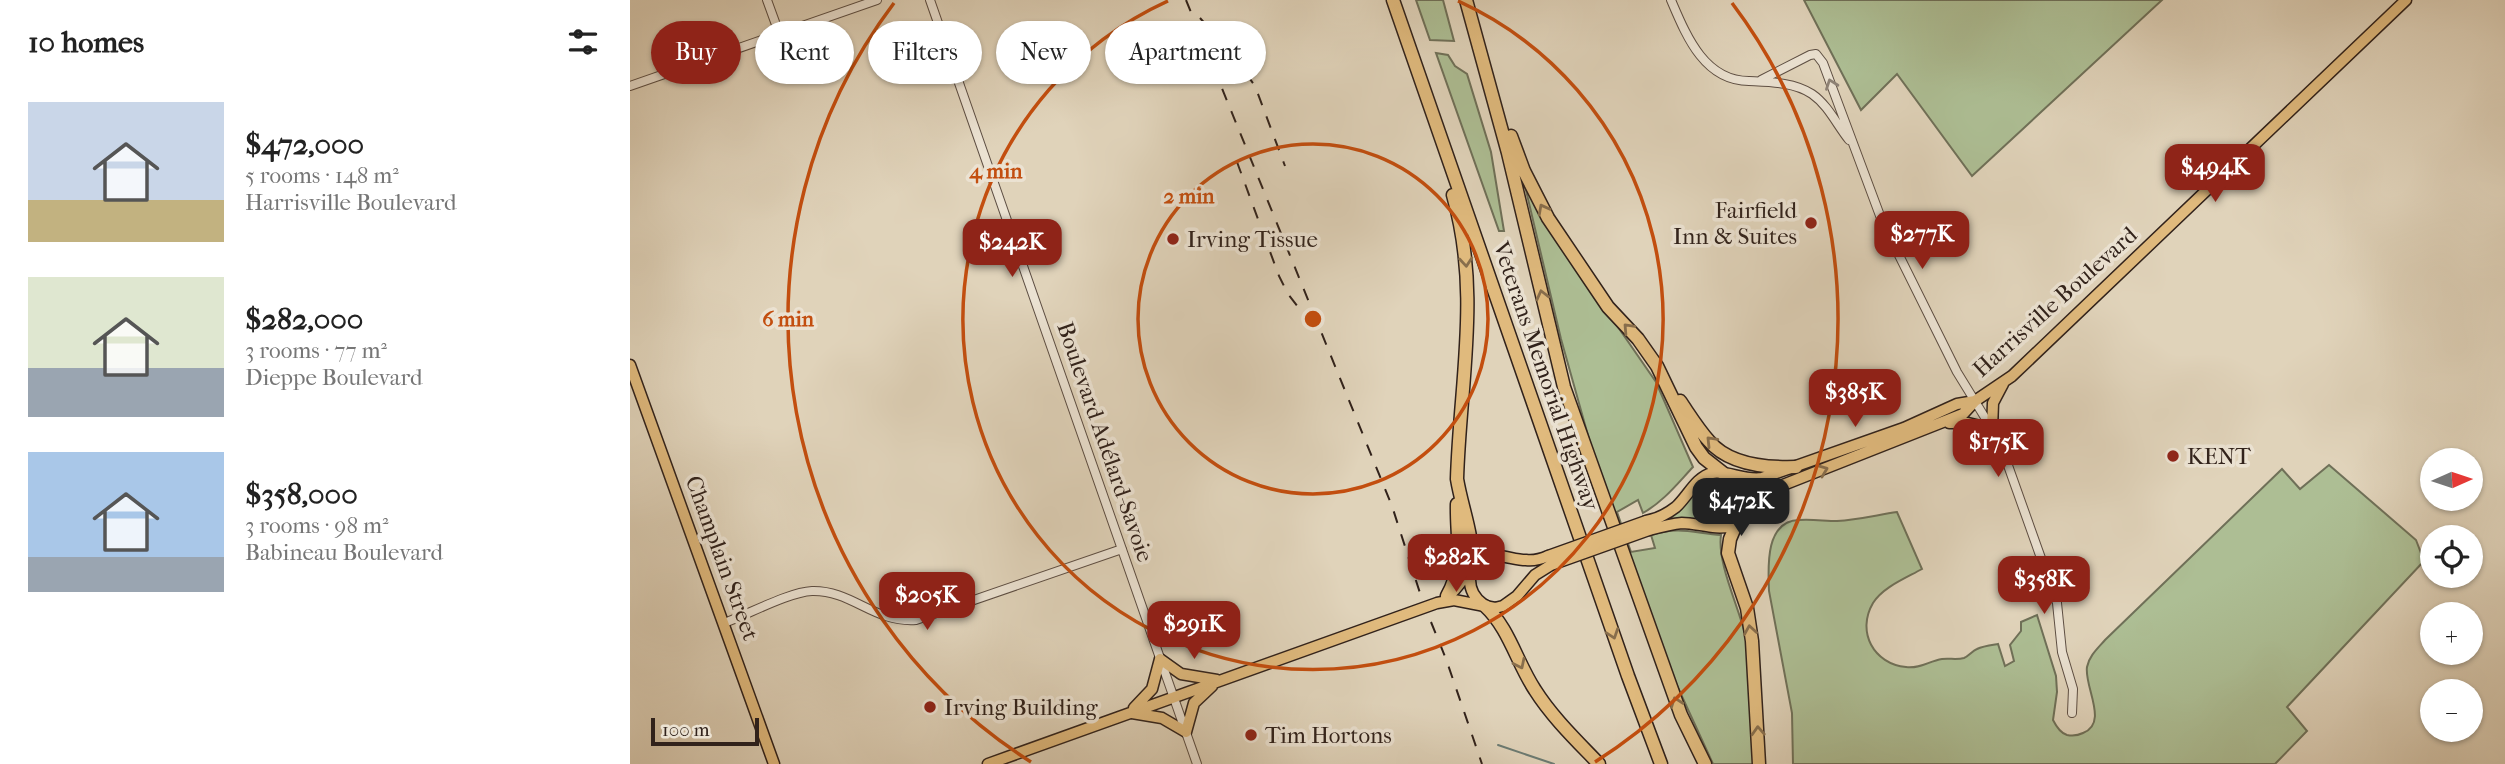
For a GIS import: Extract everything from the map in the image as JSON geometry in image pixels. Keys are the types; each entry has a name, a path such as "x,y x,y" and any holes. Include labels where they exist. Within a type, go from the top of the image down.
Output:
{"highway":[{"name":"Veterans Memorial Highway","path":"1393,0 1619,652 1661,764"},
{"name":"Veterans Memorial Highway","path":"1466,0 1564,387 1681,715 1705,764"},
{"path":"1481,51 1514,145 1548,218 1608,307 1638,339 1710,443 1726,455 1747,463 1796,467"},
{"path":"1412,54 1457,210 1466,259 1469,307 1457,479 1459,561 1456,579 1442,599"},
{"path":"1667,384 1696,447 1704,458 1726,474"},
{"path":"1457,479 1472,540 1472,567"},
{"path":"1740,516 1730,539 1728,553 1747,608 1752,641 1759,764"},
{"path":"1485,606 1498,620 1536,692 1599,764"}],"main road":[{"name":"Harrisville Boulevard","path":"1472,567 1486,557 1504,556 1526,561 1549,561 1648,526 1680,523 1724,528 1778,487 1963,414 1975,401 2004,381 2406,0"},
{"name":"Champlain Street","path":"630,366 774,764"},
{"path":"1939,425 1968,423 1992,429 1993,403 2004,381"},
{"name":"Harrisville Boulevard","path":"1648,526 1675,507 1705,476 1726,474 1753,480 1934,416 1957,404 1975,401"},
{"path":"1726,474 1743,488 1745,504 1740,516"},
{"name":"Harrisville Boulevard","path":"1485,606 1494,608 1510,602 1549,561"},
{"path":"988,764 1442,599 1458,588 1472,567"},
{"path":"1472,567 1470,586 1473,594 1485,606"},
{"path":"1442,599 1485,606"},
{"path":"1129,713 1152,689 1160,659 1181,674 1220,680"},
{"path":"1129,713 1162,718 1186,732 1195,703 1220,680"}],"street":[{"path":"767,0 775,21"},
{"path":"815,21 877,0"},
{"name":"Boulevard Adélard-Savoie","path":"930,0 1160,659 1178,695 1186,732"},
{"path":"1671,0 1688,39 1705,62 1739,81 1761,80 1809,92 1823,104 1855,148"},
{"path":"630,86 755,42"},
{"path":"1761,80 1802,57 1816,54 1820,57 1882,221 1910,282 2006,457 2057,603 2064,659 2073,689 2072,713"},
{"path":"724,623 808,591 840,595 890,619 916,620 1122,549"},
{"path":"1186,732 1197,764"}],"green space":[{"path":"1416,0 1443,0 1454,41 1430,40"},
{"path":"1804,0 2162,0 1972,176 1897,74 1861,110"},
{"path":"1436,53 1448,55 1455,66 1467,74 1491,152 1504,231 1499,231"},
{"path":"1524,182 1656,382 1693,467 1664,498 1643,513 1638,500 1617,512 1631,552 1655,548 1651,535 1661,532 1721,535 1725,571 1748,650 1757,764 1713,764 1674,679 1596,464 1561,339"},
{"path":"2329,465 2416,540 2420,550 2420,565 2287,707 2307,731 2275,764 1793,764 1792,713 1769,591 1771,547 1780,528 1788,522 1837,521 1897,512 1922,569 1895,583 1877,597 1868,614 1866,625 1871,645 1885,660 1895,665 1911,667 1942,659 1961,659 1979,648 1998,644 2005,666 2014,661 2010,645 2021,631 2021,622 2037,615 2056,676 2053,720 2062,733 2075,735 2091,728 2094,721 2094,704 2087,667 2105,640 2282,469 2300,489"},
{"path":"1712,483 1725,485 1730,493 1732,503 1727,514 1713,521 1670,519 1669,515 1694,492"}],"waterway":[{"path":"1498,745 1554,764"}],"railway":[{"path":"1186,0 1392,506 1420,593"},
{"path":"1200,18 1236,59 1255,86 1285,166"},
{"path":"1237,162 1279,276 1288,294 1315,329"},
{"path":"1431,622 1482,764"}],"place":[{"name":"Fairfield Inn & Suites","path":"1811,223"},
{"name":"Irving Tissue","path":"1173,239"},
{"name":"KENT","path":"2173,456"},
{"name":"Irving Building","path":"930,707"},
{"name":"Tim Hortons","path":"1251,735"}]}
